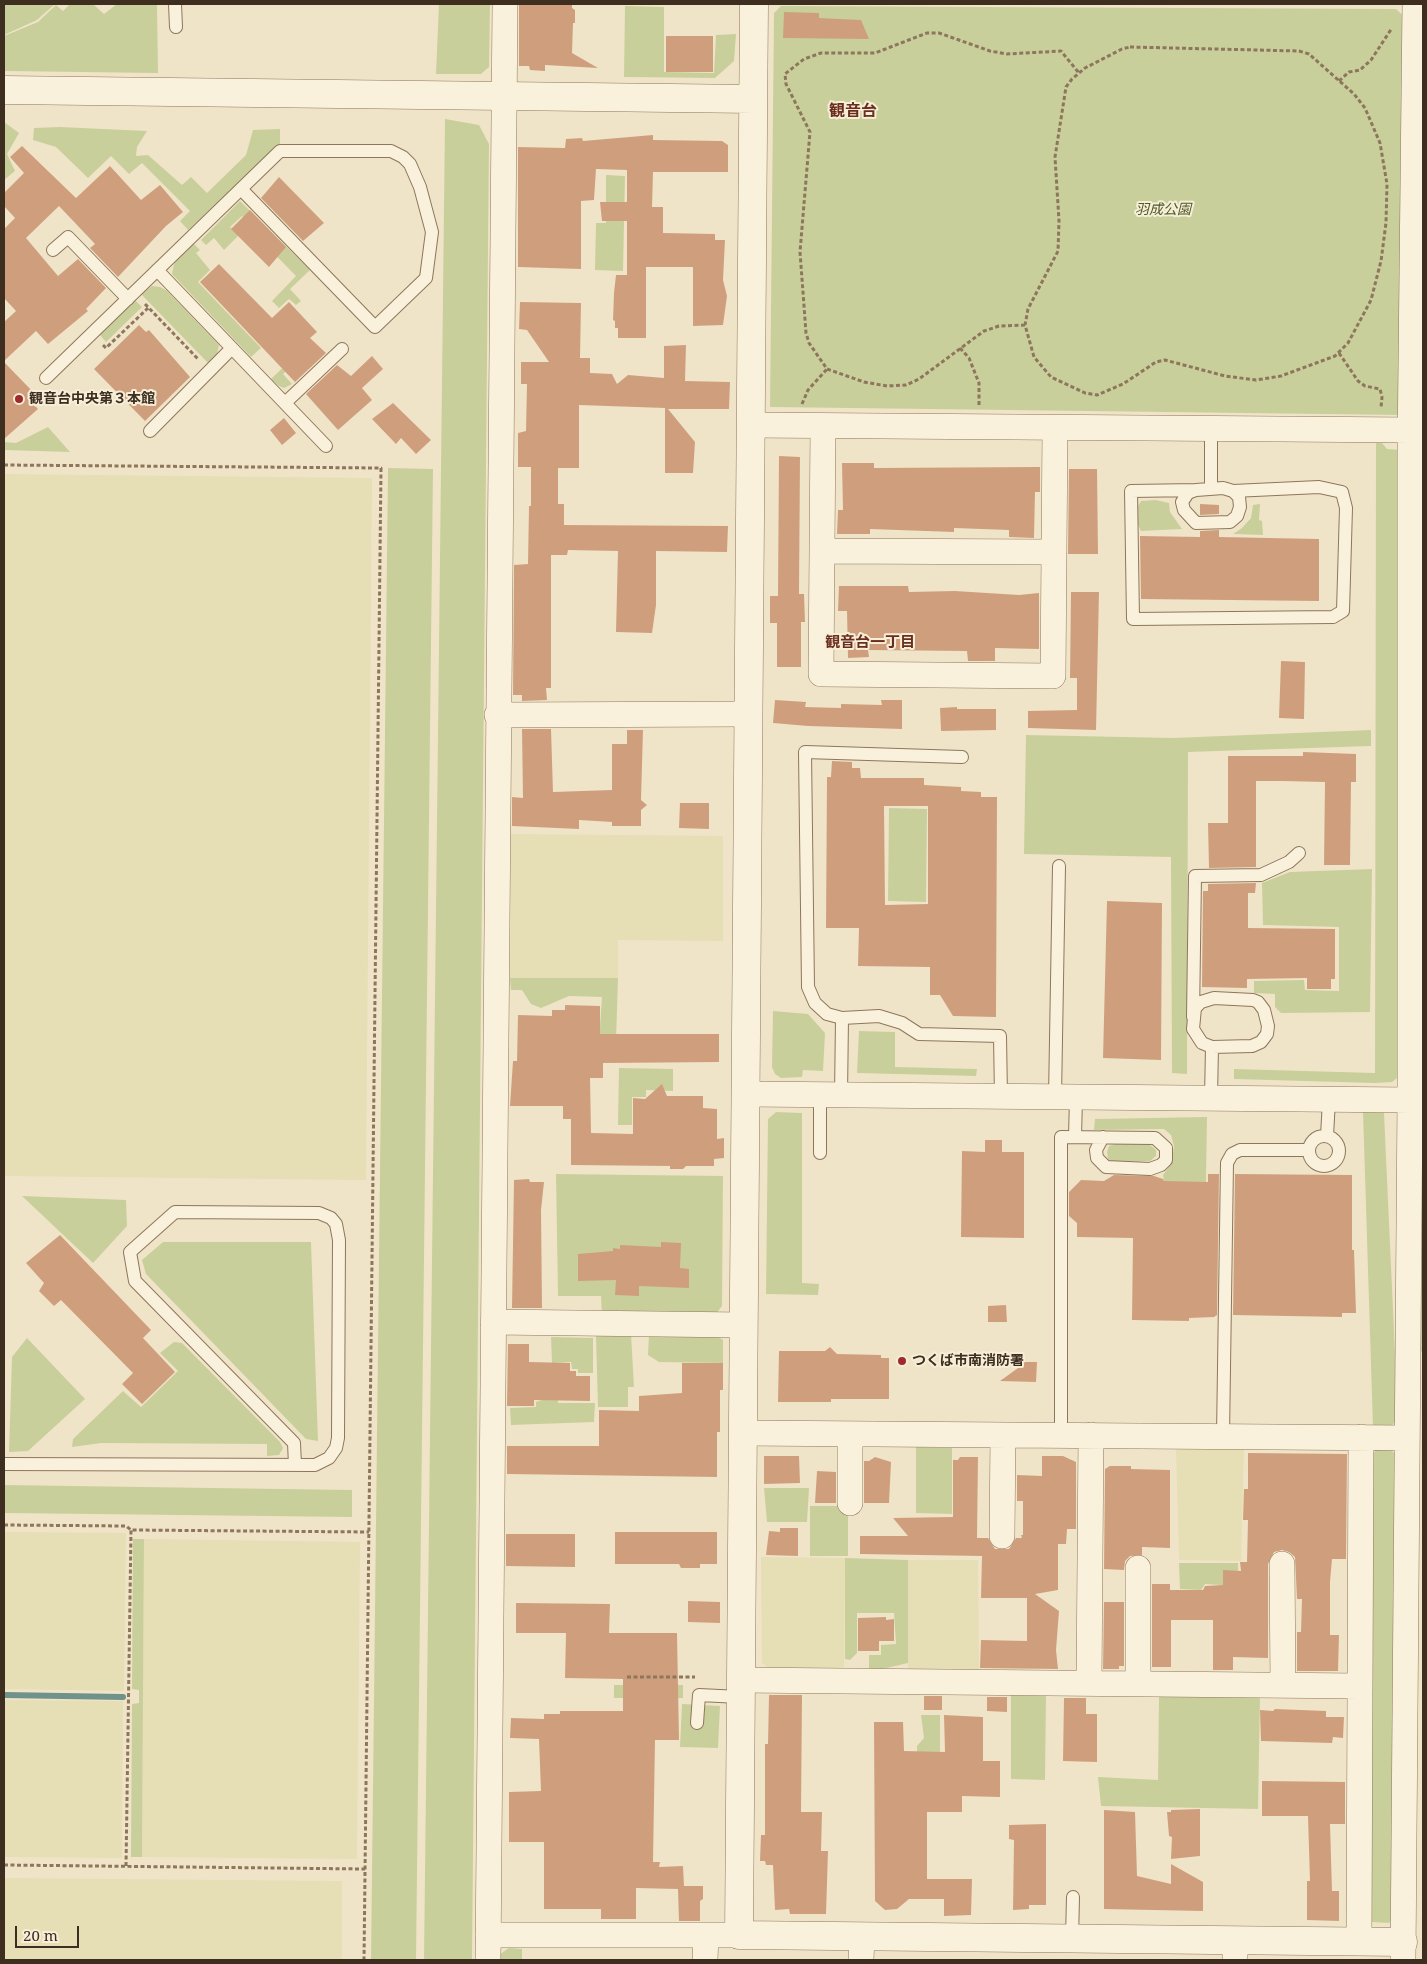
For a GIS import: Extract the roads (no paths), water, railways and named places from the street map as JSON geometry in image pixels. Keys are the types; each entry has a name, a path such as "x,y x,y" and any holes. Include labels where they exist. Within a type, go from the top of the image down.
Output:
{"street":[{"path":"488,1960 505,4"},
{"path":"739,1935 754,4"},
{"path":"488,1935 739,1935 862,1948 1072,1939 1235,1950 1359,1942 1403,1951 1407,1438 1416,1367 1410,1100 1417,1047 1416,757 1418,607 1415,446 1418,242 1415,16"},
{"path":"4,90 753,99"},
{"path":"751,425 1211,429 1415,446"},
{"path":"823,426 821,674 1053,676 1055,428"},
{"path":"822,551 1054,552"},
{"path":"498,715 748,714"},
{"path":"746,1094 1410,1100"},
{"path":"493,1322 743,1325"},
{"path":"742,1432 1407,1438"},
{"path":"850,1434 850,1503"},
{"path":"1002,1536 1003,1435"},
{"path":"1090,1683 1091,1435"},
{"path":"1359,1942 1362,1438"},
{"path":"1282,1564 1283,1685"},
{"path":"1138,1568 1138,1684"},
{"path":"740,1688 1090,1683 1360,1686"},
{"path":"705,1960 706,1935"}],"lane":[{"path":"175,4 176,27"},
{"path":"46,378 280,150 391,151 403,157 410,164 420,187 432,232 426,278 375,327 241,189"},
{"path":"53,250 68,237 131,296"},
{"path":"157,270 326,446"},
{"path":"150,431 232,348"},
{"path":"285,403 342,349"},
{"path":"1210,489 1211,429"},
{"path":"1319,487 1342,492 1346,508 1343,611 1333,617 1133,619 1131,491 1196,490 1233,491 1319,487"},
{"path":"1196,490 1188,493 1182,502 1184,510 1196,523 1230,522 1237,516 1240,507 1238,497 1233,491"},
{"path":"962,757 805,752 808,987 815,1004 827,1014 842,1018 879,1016 902,1023 918,1034 1000,1036 1001,1097"},
{"path":"1193,1017 1195,1008 1201,1002 1214,998 1253,1000 1258,1002 1264,1010 1267,1034 1261,1042 1252,1046 1212,1047 1202,1042 1196,1034 1193,1017 1195,876 1261,875 1289,862 1299,853"},
{"path":"1059,866 1065,1097 1075,1137"},
{"path":"820,1153 842,1018"},
{"path":"1212,1047 1212,1098"},
{"path":"1327,1136 1329,1100"},
{"path":"1327,1136 1336,1141 1340,1150 1334,1164 1324,1166 1315,1163 1309,1150 1313,1141 1327,1136"},
{"path":"1061,1435 1060,1137 1103,1137 1155,1138 1166,1148 1166,1160 1161,1165 1150,1169 1106,1167 1097,1158 1096,1150 1103,1137"},
{"path":"1223,1436 1227,1163 1232,1154 1240,1150 1309,1150"},
{"path":"4,1464 294,1465 314,1465 329,1458 336,1448 339,1240 336,1224 331,1218 319,1213 175,1212 130,1252 135,1281 294,1443 294,1465"},
{"path":"697,1722 699,1696 740,1688"},
{"path":"1072,1939 1073,1897"}],"waterway":[{"path":"4,1695 123,1697"}],"place":[{"name":"観音台中央第３本館","path":"19,399"},
{"name":"つくば市南消防署","path":"902,1361"}],"district":[{"name":"観音台","path":"853,111"},
{"name":"観音台一丁目","path":"870,643"}],"park label":[{"name":"羽成公園","path":"1163,210"}]}
